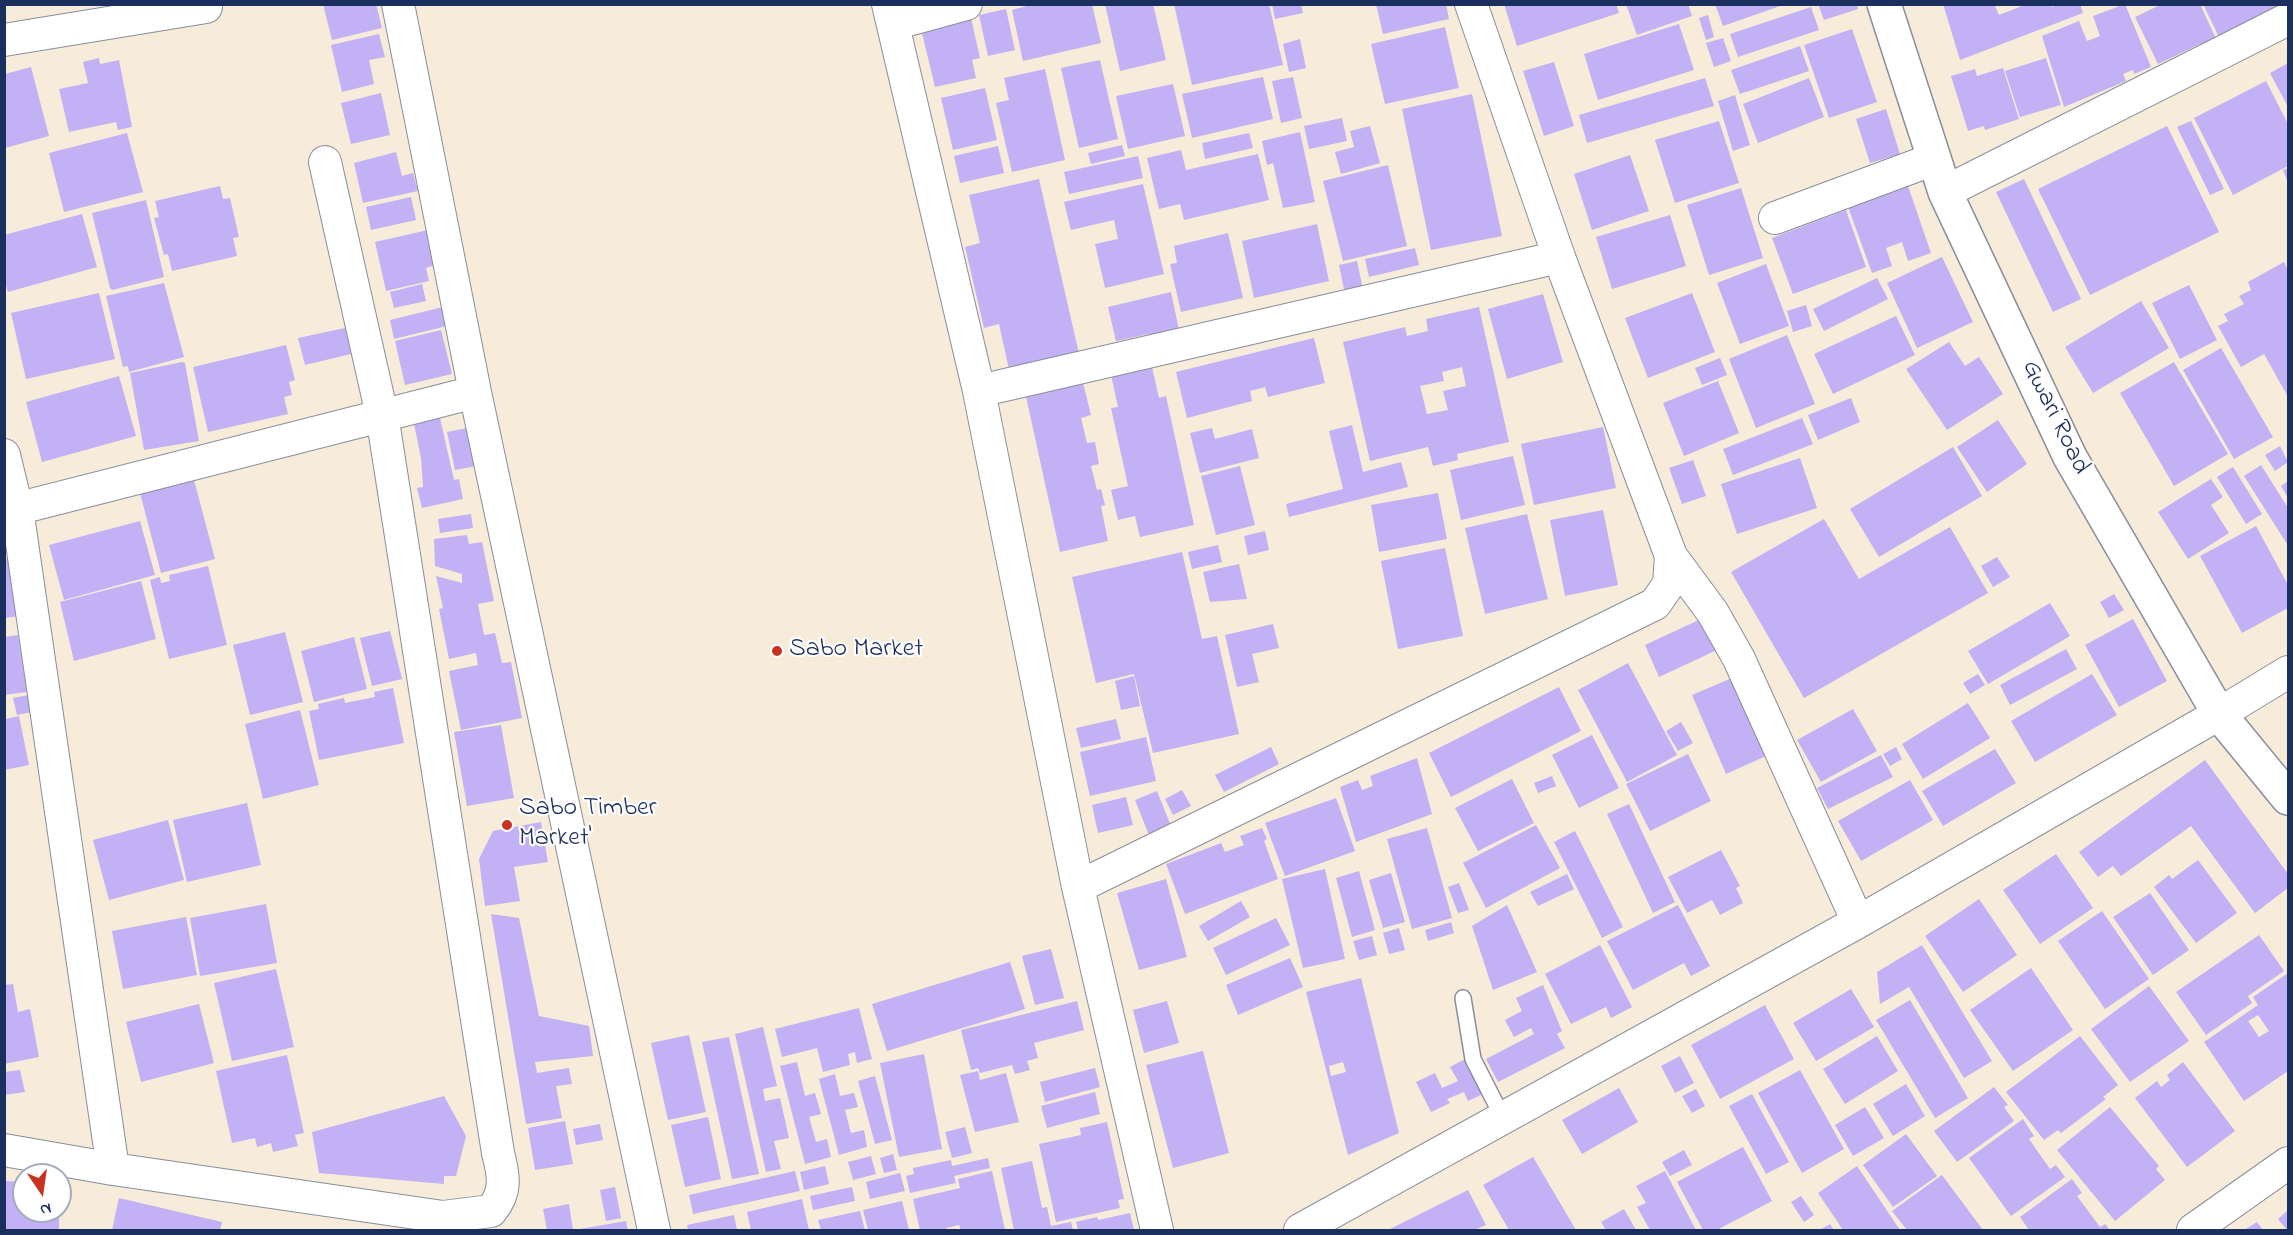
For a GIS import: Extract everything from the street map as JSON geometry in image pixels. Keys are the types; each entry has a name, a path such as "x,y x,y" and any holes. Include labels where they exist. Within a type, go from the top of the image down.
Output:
{"street":[{"path":"398,4 476,392 654,1230"},
{"path":"966,4 890,14 979,391 1078,887 1157,1230"},
{"path":"1471,4 1559,257 1671,556 1713,613 1739,659 1858,922"},
{"name":"Gwari Road","path":"1884,4 1945,192 2070,457 2219,714 2289,798"},
{"path":"4,40 206,7"},
{"path":"1945,192 2289,19"},
{"path":"1775,218 1934,159"},
{"path":"4,1150 113,1169 442,1217 491,1211 500,1200 503,1171 496,1141 382,415 325,162"},
{"path":"979,391 1559,257"},
{"path":"11,511 476,392"},
{"path":"4,455 113,1169"},
{"path":"1078,887 1655,604 1669,584 1671,556"},
{"path":"1300,1230 1858,922 2289,672"},
{"path":"2193,1230 2289,1163"}],"lane":[{"path":"1463,998 1473,1059 1503,1118"}],"building":[{"path":"323,4 376,4 382,28 332,40"},
{"path":"1034,4 1092,4 1101,43 1023,61 1012,10"},
{"path":"1105,4 1153,4 1166,60 1120,71"},
{"path":"1174,4 1269,4 1283,65 1192,85"},
{"path":"1272,4 1301,4 1303,13 1275,19"},
{"path":"1376,4 1446,4 1449,19 1383,34"},
{"path":"1504,4 1616,4 1619,13 1517,46"},
{"path":"1626,4 1688,4 1692,16 1637,35"},
{"path":"1715,4 1783,4 1783,5 1723,26"},
{"path":"1818,4 1857,4 1858,9 1824,20"},
{"path":"1943,4 1994,4 1999,15 2027,4 2051,4 2052,7 2060,4 2080,4 2083,13 1960,60"},
{"path":"2125,4 2151,67 2134,74 2133,70 2123,74 2126,81 2064,107 2042,36 2079,21 2087,41 2100,36 2093,16"},
{"path":"2162,4 2200,4 2218,43 2203,49 2200,44 2158,64 2135,17"},
{"path":"2203,4 2274,4 2277,10 2219,37"},
{"path":"1811,7 1819,30 1738,57 1730,34"},
{"path":"1006,9 1015,50 988,56 979,15"},
{"path":"1708,15 1714,37 1706,40 1699,18"},
{"path":"971,18 980,58 972,60 976,78 935,87 921,29"},
{"path":"1679,24 1694,70 1598,100 1584,54"},
{"path":"1445,27 1459,88 1385,104 1371,44"},
{"path":"1852,29 1877,102 1829,118 1804,45"},
{"path":"379,34 385,57 369,60 374,84 342,92 331,45"},
{"path":"1723,38 1731,61 1714,67 1706,43"},
{"path":"1300,39 1306,68 1289,72 1283,44"},
{"path":"1800,46 1809,71 1740,94 1731,70"},
{"path":"99,58 100,64 119,60 132,127 118,130 116,122 69,132 59,89 88,83 83,62"},
{"path":"2046,58 2061,105 2020,117 2005,71"},
{"path":"1100,60 1118,139 1079,148 1061,68"},
{"path":"1554,62 1574,126 1544,136 1523,71"},
{"path":"2288,63 2288,107 2270,73"},
{"path":"31,67 49,136 5,148 5,74"},
{"path":"2003,68 2019,119 1985,130 1984,126 1968,131 1951,76 1975,69 1977,76"},
{"path":"1045,69 1065,160 1012,172 996,103 1009,100 1004,78"},
{"path":"1263,77 1273,119 1192,138 1182,94"},
{"path":"1293,77 1302,118 1281,123 1272,81"},
{"path":"1705,78 1714,106 1587,143 1579,115"},
{"path":"1809,78 1824,117 1758,143 1743,104"},
{"path":"2266,81 2288,124 2288,166 2233,195 2194,118"},
{"path":"1173,84 1185,136 1128,149 1116,96"},
{"path":"985,88 997,140 953,150 941,98"},
{"path":"381,93 390,135 351,144 341,103"},
{"path":"1472,94 1502,236 1431,250 1402,109"},
{"path":"1735,95 1750,145 1733,151 1718,101"},
{"path":"1886,109 1900,154 1870,163 1856,119"},
{"path":"1342,118 1347,141 1309,149 1304,126"},
{"path":"1719,121 1739,183 1675,203 1655,140"},
{"path":"2191,121 2224,189 2210,195 2177,127"},
{"path":"1370,126 1380,163 1341,174 1335,152 1354,147 1350,131"},
{"path":"2167,126 2219,232 2090,295 2038,189"},
{"path":"1300,132 1315,202 1283,208 1273,163 1267,165 1262,141"},
{"path":"127,133 143,192 64,212 49,153"},
{"path":"1249,133 1253,148 1205,159 1202,143"},
{"path":"1122,145 1125,156 1091,164 1088,153"},
{"path":"998,146 1004,173 960,183 954,156"},
{"path":"1181,150 1186,170 1258,154 1269,200 1184,220 1180,204 1159,209 1147,158"},
{"path":"396,152 402,176 413,173 418,191 363,203 354,163"},
{"path":"1630,155 1649,211 1592,230 1574,174"},
{"path":"1138,156 1143,178 1069,194 1064,172"},
{"path":"1388,165 1407,246 1343,261 1323,181"},
{"path":"2288,168 2288,183 2283,170"},
{"path":"1039,179 1080,358 1010,374 999,324 984,328 965,247 980,243 969,195"},
{"path":"2024,179 2081,299 2053,312 1996,192"},
{"path":"1143,184 1164,274 1105,288 1095,244 1118,239 1114,220 1071,230 1064,202"},
{"path":"220,186 223,199 230,198 239,237 233,238 237,256 172,271 168,254 164,255 154,218 159,217 155,201"},
{"path":"1908,186 1931,253 1908,261 1902,242 1886,248 1892,266 1872,273 1848,207"},
{"path":"1741,188 1763,258 1709,275 1687,205"},
{"path":"411,197 416,220 371,230 366,207"},
{"path":"146,200 164,277 112,290 92,213"},
{"path":"1846,210 1866,267 1793,294 1772,238"},
{"path":"82,214 97,267 8,292 4,279 4,235"},
{"path":"1670,215 1686,266 1612,289 1596,237"},
{"path":"1317,224 1329,281 1254,298 1242,241"},
{"path":"428,230 436,265 426,268 429,281 386,291 375,242"},
{"path":"1228,233 1243,298 1181,312 1170,264 1177,263 1174,246"},
{"path":"1415,248 1419,265 1369,277 1365,259"},
{"path":"1942,257 1973,322 1917,348 1887,283"},
{"path":"1357,261 1363,289 1345,294 1339,265"},
{"path":"2284,262 2288,270 2288,397 2264,354 2241,367 2218,326 2228,321 2224,314 2244,304 2239,296 2251,290 2248,282"},
{"path":"1766,264 1789,326 1740,344 1717,283"},
{"path":"1877,278 1888,299 1824,331 1813,309"},
{"path":"164,283 184,357 129,372 128,366 123,367 106,296"},
{"path":"422,284 426,301 394,308 390,292"},
{"path":"2189,285 2217,340 2180,359 2152,303"},
{"path":"1171,292 1180,335 1151,342 1149,334 1116,341 1108,307"},
{"path":"99,293 115,359 26,379 11,313"},
{"path":"1692,293 1715,352 1648,378 1625,318"},
{"path":"1543,294 1563,362 1507,379 1488,309"},
{"path":"2141,301 2169,348 2093,393 2065,347"},
{"path":"1806,305 1812,326 1793,332 1787,311"},
{"path":"447,306 451,325 394,339 390,320"},
{"path":"1479,307 1509,442 1457,454 1458,460 1433,466 1428,447 1370,461 1343,342 1405,327 1407,336 1428,331 1426,319","holes":["1462,367 1466,386 1443,391 1448,410 1427,414 1420,386 1444,381 1442,372"]},
{"path":"1896,316 1915,355 1833,394 1814,354"},
{"path":"345,328 351,354 305,365 298,338"},
{"path":"441,330 452,374 405,385 395,341"},
{"path":"1787,335 1815,404 1756,428 1729,359"},
{"path":"1314,338 1325,383 1268,397 1265,387 1250,391 1252,401 1187,418 1176,372"},
{"path":"1949,342 1965,366 1979,357 2003,394 1947,430 1906,369"},
{"path":"286,345 295,380 289,382 292,395 284,397 288,414 208,432 193,367"},
{"path":"2221,348 2273,437 2234,459 2183,370"},
{"path":"1720,358 1727,375 1702,385 1695,368"},
{"path":"2174,362 2228,454 2174,486 2120,393"},
{"path":"185,363 199,441 144,450 130,373"},
{"path":"1152,367 1159,398 1166,396 1194,525 1140,537 1135,516 1118,520 1111,490 1128,486 1111,408 1118,407 1111,375"},
{"path":"119,376 136,436 42,462 26,402"},
{"path":"1082,379 1091,415 1081,418 1087,443 1095,442 1099,464 1091,466 1097,490 1101,489 1105,505 1101,506 1108,541 1060,552 1025,392"},
{"path":"1718,381 1739,433 1684,456 1663,403"},
{"path":"1851,398 1860,422 1818,440 1808,415"},
{"path":"440,418 454,480 459,479 463,499 422,508 417,488 423,487 421,458 414,424"},
{"path":"1802,418 1813,444 1733,475 1723,449"},
{"path":"1998,420 2027,464 1987,492 1957,447"},
{"path":"1352,425 1363,472 1401,462 1408,487 1289,517 1286,504 1343,489 1329,431"},
{"path":"1603,427 1616,488 1534,505 1521,444"},
{"path":"467,428 476,466 455,470 447,432"},
{"path":"1212,428 1215,439 1252,429 1259,458 1200,473 1190,433"},
{"path":"2280,446 2288,462 2275,471 2265,455"},
{"path":"1953,447 1982,496 1879,557 1850,509"},
{"path":"1513,456 1525,505 1461,520 1450,470"},
{"path":"1800,458 1817,508 1737,534 1721,484"},
{"path":"1693,460 1706,496 1682,504 1669,468"},
{"path":"2261,465 2288,508 2287,544 2244,476"},
{"path":"1240,466 1255,525 1216,535 1201,476"},
{"path":"2233,467 2262,514 2246,524 2217,477"},
{"path":"2211,479 2223,497 2211,505 2229,533 2188,559 2158,512"},
{"path":"194,480 215,559 161,573 140,493"},
{"path":"2288,481 2288,498 2281,486"},
{"path":"1438,493 1447,539 1379,552 1371,505"},
{"path":"1603,510 1618,585 1565,596 1550,520"},
{"path":"471,514 473,528 440,533 438,519"},
{"path":"1527,514 1548,599 1485,614 1465,528"},
{"path":"1824,519 1859,579 1950,527 1988,593 1804,698 1731,572"},
{"path":"140,521 155,575 64,600 49,545"},
{"path":"2256,526 2288,585 2288,608 2242,633 2200,556"},
{"path":"1265,531 1269,550 1248,555 1244,536"},
{"path":"467,535 469,544 482,542 494,601 478,604 484,635 495,633 502,663 511,662 522,718 461,730 449,671 478,665 476,653 449,659 439,609 443,608 436,576 462,583 462,574 435,566 434,539"},
{"path":"1218,545 1222,562 1192,569 1188,552"},
{"path":"1445,548 1463,636 1398,649 1381,561"},
{"path":"1182,552 1202,639 1217,636 1239,734 1153,753 1134,674 1096,683 1072,577"},
{"path":"1997,557 2010,577 1993,587 1981,566"},
{"path":"10,558 20,616 4,618 4,559"},
{"path":"1239,564 1247,599 1210,602 1203,572"},
{"path":"208,566 227,645 169,659 150,580 160,577 161,583 170,581 169,575"},
{"path":"141,581 156,639 74,661 60,602"},
{"path":"2114,594 2124,610 2109,618 2100,602"},
{"path":"2050,603 2070,636 1988,684 1968,651"},
{"path":"1703,618 1717,650 1659,677 1645,645"},
{"path":"2133,619 2167,681 2119,707 2085,645"},
{"path":"1273,624 1279,648 1252,654 1259,682 1237,687 1225,635"},
{"path":"390,631 402,679 372,686 360,638"},
{"path":"285,632 303,702 250,715 233,645"},
{"path":"18,635 27,692 4,695 4,637"},
{"path":"354,637 367,689 314,702 301,651"},
{"path":"2066,649 2077,669 2010,705 2000,685"},
{"path":"1628,663 1677,755 1627,782 1578,690"},
{"path":"1978,674 1985,685 1970,694 1963,683"},
{"path":"2092,674 2117,715 2035,762 2011,721"},
{"path":"1134,676 1140,706 1121,710 1115,681"},
{"path":"1732,678 1766,756 1726,774 1692,695"},
{"path":"1559,687 1581,731 1451,797 1429,753"},
{"path":"393,688 404,743 319,760 309,711 319,709 318,704 344,698 345,703 375,697 374,692"},
{"path":"33,694 37,711 17,715 13,698"},
{"path":"1968,703 1990,738 1923,779 1902,744"},
{"path":"1853,709 1877,751 1821,782 1797,740"},
{"path":"300,710 319,785 263,799 245,724"},
{"path":"4,715 6,719 19,716 29,765 4,770"},
{"path":"1116,719 1121,739 1081,748 1076,728"},
{"path":"1681,722 1693,743 1678,751 1666,731"},
{"path":"501,725 514,798 467,806 454,732"},
{"path":"1592,735 1619,788 1579,808 1552,755"},
{"path":"1146,737 1156,781 1090,796 1080,752"},
{"path":"1271,747 1279,764 1224,792 1215,775"},
{"path":"1896,747 1902,759 1890,766 1883,754"},
{"path":"1995,749 2016,783 1943,826 1922,791"},
{"path":"1688,754 1711,801 1650,831 1626,784"},
{"path":"1881,755 1893,777 1828,809 1817,788"},
{"path":"1417,758 1432,814 1356,842 1340,787 1358,780 1362,790 1373,786 1370,776"},
{"path":"2205,760 2288,874 2288,888 2255,913 2191,826 2121,876 2113,866 2098,877 2079,852"},
{"path":"1552,776 1556,786 1538,793 1534,783"},
{"path":"1512,779 1534,823 1478,851 1455,808"},
{"path":"1910,780 1933,820 1861,861 1838,821"},
{"path":"1182,790 1191,806 1173,815 1165,799"},
{"path":"1157,791 1171,826 1149,835 1135,800"},
{"path":"1126,797 1133,825 1098,833 1092,805"},
{"path":"1336,798 1355,851 1285,876 1265,823"},
{"path":"247,803 261,865 187,882 173,820"},
{"path":"1629,804 1675,902 1653,913 1607,814"},
{"path":"168,820 184,880 109,900 93,840"},
{"path":"541,822 548,862 514,867 520,901 485,906 479,859 493,831"},
{"path":"1536,825 1560,868 1486,908 1463,863"},
{"path":"1262,828 1267,839 1264,841 1278,879 1185,914 1166,864 1221,843 1225,852 1244,845 1240,836"},
{"path":"1427,828 1452,918 1412,929 1387,839"},
{"path":"1575,831 1623,927 1602,938 1554,842"},
{"path":"1721,850 1740,886 1736,888 1743,903 1720,915 1712,900 1687,913 1668,877"},
{"path":"2056,854 2093,908 2040,944 2003,890"},
{"path":"2198,860 2237,913 2196,943 2154,887 2169,875 2172,879"},
{"path":"1325,869 1345,959 1303,968 1282,879"},
{"path":"1359,871 1375,930 1352,937 1336,878"},
{"path":"1391,873 1405,922 1383,928 1369,880"},
{"path":"1567,874 1574,889 1538,906 1530,892"},
{"path":"1166,879 1187,957 1139,970 1117,893"},
{"path":"1459,883 1469,910 1458,913 1448,887"},
{"path":"2150,893 2189,950 2153,975 2113,917"},
{"path":"1979,899 2017,955 1963,992 1925,936"},
{"path":"1241,901 1250,917 1208,941 1199,926"},
{"path":"266,904 277,963 200,976 190,918"},
{"path":"1507,905 1537,972 1493,990 1472,926"},
{"path":"1678,905 1710,966 1691,976 1684,963 1633,990 1607,941"},
{"path":"2102,911 2149,979 2105,1009 2058,941"},
{"path":"491,914 519,918 539,1016 589,1026 593,1056 535,1062 537,1073 569,1068 572,1084 556,1086 562,1118 526,1124"},
{"path":"186,917 197,975 123,989 112,931"},
{"path":"1276,918 1290,945 1226,975 1213,948"},
{"path":"1451,922 1454,933 1428,941 1425,930"},
{"path":"1399,928 1405,950 1389,954 1383,933"},
{"path":"2259,935 2284,971 2248,996 2252,1003 2206,1035 2176,992"},
{"path":"1372,936 1377,955 1359,960 1353,941"},
{"path":"1600,945 1632,1007 1611,1018 1606,1007 1571,1024 1545,974"},
{"path":"1922,945 1992,1061 1964,1078 1909,987 1880,1004 1877,972"},
{"path":"1051,949 1064,998 1035,1005 1022,956"},
{"path":"1290,958 1303,987 1238,1015 1226,985"},
{"path":"1010,962 1025,1009 887,1051 872,1004"},
{"path":"2031,968 2073,1030 2013,1071 1970,1010"},
{"path":"276,969 294,1047 232,1061 214,983"},
{"path":"2288,973 2288,1071 2244,1101 2204,1042 2258,1005 2253,997","holes":["2258,1015 2269,1031 2259,1037 2248,1021"]},
{"path":"1361,978 1399,1133 1348,1155 1306,992","holes":["1343,1062 1346,1072 1331,1076 1329,1066"]},
{"path":"13,984 18,1012 30,1009 39,1057 4,1064 4,985"},
{"path":"1543,985 1562,1031 1557,1034 1565,1048 1498,1082 1486,1059 1534,1034 1531,1028 1514,1037 1505,1020 1522,1011 1516,998"},
{"path":"2149,986 2189,1041 2130,1082 2091,1029"},
{"path":"1851,989 1874,1027 1816,1061 1793,1023"},
{"path":"1910,1000 1968,1098 1935,1118 1876,1020"},
{"path":"1077,1001 1084,1030 1034,1043 1038,1058 1027,1061 1030,1070 1015,1074 1012,1065 980,1073 978,1068 971,1070 961,1030"},
{"path":"1167,1001 1179,1043 1144,1053 1133,1010"},
{"path":"199,1004 214,1063 141,1082 126,1022"},
{"path":"1765,1005 1794,1059 1720,1099 1691,1045"},
{"path":"859,1008 872,1059 857,1063 855,1052 848,1054 850,1065 823,1072 817,1048 782,1057 775,1029"},
{"path":"763,1027 777,1086 763,1089 765,1101 780,1098 789,1138 774,1141 781,1169 766,1172 735,1034"},
{"path":"689,1035 706,1112 668,1120 651,1043"},
{"path":"1877,1036 1898,1071 1845,1104 1823,1069"},
{"path":"2080,1036 2118,1085 2103,1097 2106,1099 2061,1133 2058,1130 2044,1140 2006,1092"},
{"path":"729,1037 759,1174 732,1179 702,1042"},
{"path":"1203,1051 1229,1153 1173,1168 1146,1065"},
{"path":"924,1054 942,1149 899,1157 880,1063"},
{"path":"287,1055 304,1133 295,1135 298,1146 273,1152 271,1143 257,1147 255,1138 232,1143 216,1071"},
{"path":"1680,1056 1694,1083 1675,1093 1661,1066"},
{"path":"1465,1059 1483,1094 1468,1101 1464,1092 1447,1099 1450,1103 1431,1112 1416,1082 1435,1073 1442,1088 1458,1081 1450,1067"},
{"path":"797,1062 805,1096 815,1093 821,1114 809,1117 816,1142 827,1139 831,1157 805,1164 780,1066"},
{"path":"2183,1062 2235,1131 2187,1167 2135,1098 2157,1081 2161,1087 2170,1080 2167,1075"},
{"path":"1095,1068 1100,1087 1045,1102 1040,1082"},
{"path":"20,1070 25,1092 4,1095 4,1072"},
{"path":"1800,1070 1844,1149 1802,1173 1758,1093"},
{"path":"978,1071 980,1080 1006,1073 1019,1122 975,1132 960,1075"},
{"path":"835,1074 840,1096 854,1093 858,1107 845,1110 851,1133 864,1130 867,1147 839,1155 819,1079"},
{"path":"875,1076 892,1140 875,1144 858,1081"},
{"path":"1906,1084 1925,1116 1893,1136 1873,1104"},
{"path":"1994,1087 2008,1105 2004,1107 2014,1121 1957,1162 1934,1131"},
{"path":"1619,1088 1638,1122 1582,1154 1562,1120"},
{"path":"1696,1089 1705,1106 1692,1113 1682,1096"},
{"path":"1095,1092 1100,1114 1047,1128 1041,1106"},
{"path":"1752,1094 1789,1162 1766,1174 1729,1106"},
{"path":"444,1096 466,1136 456,1176 444,1176 444,1184 319,1173 312,1132"},
{"path":"1865,1107 1884,1138 1853,1156 1835,1125"},
{"path":"2110,1107 2159,1166 2156,1169 2165,1180 2115,1221 2057,1150"},
{"path":"708,1117 721,1179 685,1187 671,1125"},
{"path":"2023,1119 2034,1136 2029,1139 2050,1169 2056,1165 2065,1177 2011,1216 1969,1158"},
{"path":"565,1121 573,1164 535,1170 528,1128"},
{"path":"1107,1122 1124,1199 1118,1200 1120,1208 1056,1222 1039,1144 1081,1135 1080,1128"},
{"path":"600,1124 603,1140 576,1145 573,1129"},
{"path":"965,1127 972,1153 952,1158 945,1132"},
{"path":"1906,1134 1937,1176 1893,1207 1863,1165"},
{"path":"1743,1147 1772,1201 1717,1230 1703,1230 1677,1182"},
{"path":"1684,1150 1692,1165 1670,1176 1662,1162"},
{"path":"893,1154 897,1170 884,1173 880,1158"},
{"path":"871,1156 876,1174 853,1180 848,1162"},
{"path":"1533,1157 1576,1230 1509,1230 1483,1185"},
{"path":"988,1158 990,1168 954,1176 956,1183 910,1193 906,1176 914,1174 913,1168 951,1160 952,1166"},
{"path":"1032,1161 1042,1208 1047,1207 1051,1226 1071,1222 1073,1230 1014,1230 1001,1168"},
{"path":"825,1166 829,1184 804,1190 800,1172"},
{"path":"1857,1166 1900,1230 1843,1230 1818,1193"},
{"path":"795,1171 800,1191 693,1214 689,1195"},
{"path":"992,1171 1005,1230 961,1230 959,1225 946,1228 947,1230 920,1230 913,1199 960,1188 958,1179"},
{"path":"1665,1171 1696,1230 1650,1230 1637,1207 1646,1203 1636,1186"},
{"path":"900,1173 905,1191 870,1199 866,1182"},
{"path":"1942,1175 1983,1230 1907,1230 1892,1211"},
{"path":"2072,1179 2082,1193 2077,1196 2100,1227 2105,1224 2110,1230 2029,1230 2020,1217"},
{"path":"4,1181 12,1181 12,1223 59,1223 59,1230 4,1230"},
{"path":"615,1187 621,1218 606,1221 600,1190"},
{"path":"852,1187 855,1201 813,1210 810,1196"},
{"path":"1468,1190 1486,1225 1474,1230 1388,1230"},
{"path":"1801,1196 1814,1215 1804,1222 1791,1202"},
{"path":"119,1198 222,1222 220,1230 112,1230"},
{"path":"802,1199 809,1230 751,1230 747,1212"},
{"path":"902,1201 909,1230 868,1230 863,1210"},
{"path":"569,1204 573,1230 547,1230 543,1209"},
{"path":"1624,1209 1636,1230 1606,1230 1601,1222"},
{"path":"2288,1210 2288,1230 2287,1230 2278,1219"},
{"path":"860,1211 865,1230 821,1230 818,1220"},
{"path":"1130,1213 1134,1230 1078,1230 1076,1222 1097,1217 1098,1220"},
{"path":"734,1215 737,1230 688,1230 687,1225"},
{"path":"626,1221 628,1230 580,1230 580,1229"},
{"path":"2257,1222 2263,1230 2244,1230"},
{"path":"1830,1224 1834,1230 1819,1230"}],"place":[{"name":"Sabo Market","path":"777,651"},
{"name":"Sabo Timber Market'","path":"507,825"}]}
